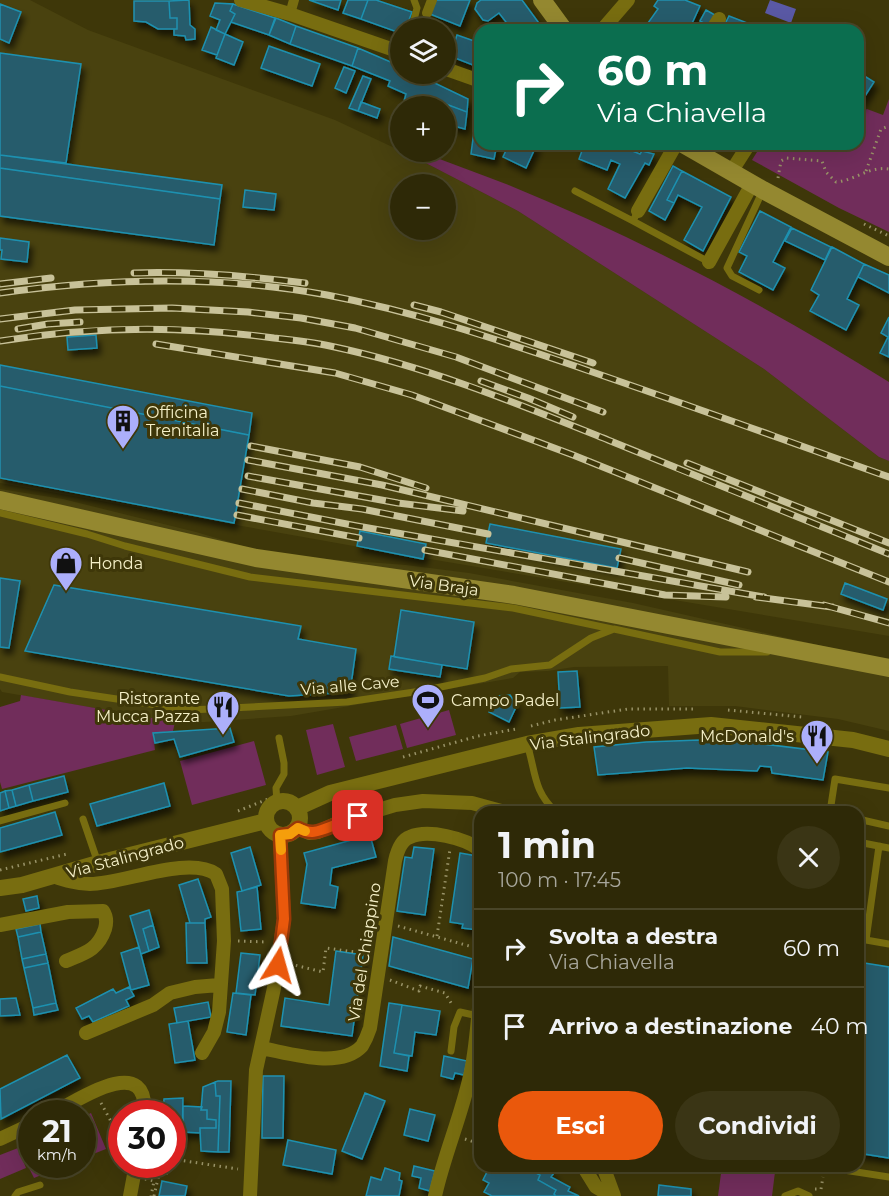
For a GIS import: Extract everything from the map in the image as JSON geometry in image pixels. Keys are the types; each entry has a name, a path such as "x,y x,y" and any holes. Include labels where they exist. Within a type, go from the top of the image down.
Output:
{"main road":[{"path":"542,0 560,24"},
{"path":"693,150 889,257"},
{"name":"Via Braja","path":"0,500 256,558 514,595 889,669"}],"street":[{"path":"241,0 290,14 390,49"},
{"path":"290,14 294,0"},
{"path":"427,13 432,0"},
{"path":"607,24 628,0"},
{"path":"456,73 474,79"},
{"path":"636,216 672,150"},
{"path":"731,172 745,150"},
{"path":"709,261 758,187"},
{"name":"Via Stalingrado","path":"297,808 330,793 527,744 579,735 711,725 853,740 889,749"},
{"path":"288,801 297,808 301,818 298,828 290,834 280,835 271,830 266,821 268,809 277,802 288,801"},
{"path":"298,828 309,833 318,832 339,822 395,805 423,801 472,803 483,806"},
{"name":"Via Stalingrado","path":"0,888 266,821"},
{"name":"Via del Chiappino","path":"261,1048 329,1060 346,1056 361,1046 370,1029 396,854 403,841 410,837 430,834 452,837 474,845"},
{"path":"250,1196 256,1070 274,988 284,919 280,835"},
{"name":"Via Stalingrado","path":"53,876 90,884 174,869 203,868 210,870 220,881 224,941 217,1023 202,1053"},
{"path":"0,925 68,912 103,911 107,921 101,941 88,951 66,960"},
{"path":"86,1034 153,1005 170,993 195,987 219,985"},
{"path":"435,1196 441,1169 459,1119 471,1074 474,1049"},
{"path":"79,1100 112,1083 127,1082 142,1093 143,1100"},
{"path":"0,1139 18,1131"},
{"path":"587,1172 596,1187 613,1196"},
{"path":"605,1172 613,1196"},
{"path":"130,1196 133,1178"}],"lane":[{"path":"414,0 417,8 414,18"},
{"path":"758,187 727,268 732,276 759,290"},
{"path":"576,191 636,216 709,261"},
{"path":"0,513 250,577 513,608 720,652 798,651"},
{"name":"Via alle Cave","path":"0,677 70,692 190,710 347,702 486,678 511,669 550,665 591,638 614,629"},
{"path":"277,802 276,788 284,774 279,738"},
{"path":"527,744 536,786 550,806"},
{"path":"831,806 835,778 889,788"},
{"path":"0,821 65,803"},
{"path":"83,819 98,863"},
{"path":"864,820 889,826"},
{"path":"864,843 889,848"},
{"path":"879,846 866,940 889,944"},
{"path":"451,1051 454,1027 460,1012 474,1015"},
{"path":"857,1172 889,1177"},
{"path":"15,1196 18,1192 40,1185"},
{"path":"785,1196 798,1191 809,1196"}],"path":[{"path":"866,171 881,129 889,126"},
{"path":"778,178 781,161 786,158 822,161 826,172 836,182 849,180 875,168 889,169"},
{"path":"437,936 452,837"},
{"path":"397,926 474,947"},
{"path":"238,941 252,941"},
{"path":"290,966 323,972 326,948 368,954"},
{"path":"394,981 419,991 420,986 445,993 449,1003 460,1012"},
{"path":"96,1106 107,1100"},
{"path":"101,1103 108,1116"},
{"path":"186,1161 230,1168"},
{"path":"154,1196 158,1178"}],"shaded area":[{"path":"0,0 30,0 88,30 335,120 390,146 390,162 424,162 447,174 390,174 390,240 456,240 456,179 518,211 764,369 879,457 889,461 889,636 376,550 0,483"},
{"path":"770,0 796,9 791,23 765,13"},
{"path":"889,99 889,232 839,208 752,160 758,150 864,150 864,111 867,109 883,115"},
{"path":"424,162 448,162 506,184 605,227 749,300 889,382 889,461 879,457 764,369 518,211 456,179 456,174 447,174"},
{"path":"0,489 63,499 196,532 253,549 301,557 406,565 469,573 633,603 889,661 889,731 838,719 735,706 669,706 668,666 574,667 520,672 513,678 291,716 205,722 175,722 2,692 0,689"},
{"path":"21,695 175,722 173,731 153,733 155,750 2,789 0,782 0,707 20,701"},
{"name":"Campo Padel","path":"449,710 456,735 407,748 400,724"},
{"path":"333,724 345,767 317,775 306,730"},
{"path":"396,725 403,749 356,761 349,737"},
{"path":"254,741 266,785 192,805 180,761"},
{"path":"96,1125 106,1149 96,1153"},
{"path":"18,1148 18,1171 0,1179 0,1155"},
{"path":"721,1172 775,1172 772,1196 718,1196"}],"building":[{"path":"189,0 190,25 195,29 195,39 186,40 185,36 174,35 174,29 177,29 177,18 170,18 169,1"},
{"path":"309,0 341,0 338,10"},
{"path":"348,0 368,0 361,19 343,13"},
{"path":"368,0 376,0 412,12 410,18 390,18 390,29 361,19"},
{"path":"435,0 470,0 460,26 456,24 456,18 440,18 430,14"},
{"path":"481,0 522,0 540,24 503,24 506,22 499,13 488,21 483,20 475,9"},
{"path":"658,0 685,0 700,6 692,24 647,24 658,9 654,6"},
{"path":"134,1 169,1 170,18 177,18 177,29 158,29 146,22 134,21"},
{"path":"215,3 233,4 230,11 235,14 225,34 216,30 220,20 210,16"},
{"path":"0,4 21,12 9,43 0,39"},
{"path":"233,4 275,18 269,35 231,22 235,14 230,11"},
{"path":"706,10 715,15 710,24 700,21"},
{"path":"729,16 750,24 725,24"},
{"path":"276,18 296,26 290,44 269,35"},
{"path":"296,26 358,48 352,66 290,44"},
{"path":"211,27 225,34 217,55 202,50"},
{"path":"225,34 243,42 234,65 216,58"},
{"path":"457,35 474,41 474,65 456,58"},
{"path":"269,46 320,64 312,86 261,68"},
{"path":"358,48 390,62 390,81 352,66"},
{"path":"0,53 81,64 66,163 0,155"},
{"path":"344,67 355,71 346,93 335,88"},
{"path":"363,76 371,79 358,111 349,108"},
{"path":"864,76 874,82 864,98"},
{"path":"390,81 390,84 437,84 468,99 467,112 456,108 456,96 405,96 406,94 388,86"},
{"path":"361,102 380,109 377,118 358,111"},
{"path":"456,108 467,112 465,129 456,127"},
{"path":"474,131 474,150 496,150 494,159 471,154"},
{"path":"506,150 534,150 526,168 503,157"},
{"path":"582,150 630,150 640,154 642,151 654,154 649,165 645,163 625,198 608,189 620,164 611,160 607,170 579,159"},
{"path":"0,155 222,185 220,199 0,168"},
{"path":"673,166 682,171 667,200 674,203 665,220 649,211"},
{"path":"0,168 220,199 214,245 0,216"},
{"path":"682,171 731,197 703,251 684,240 702,207 678,195 674,203 667,200"},
{"path":"245,190 276,194 274,210 243,207"},
{"path":"760,211 791,227 773,262 785,268 773,290 739,272 747,256 739,252"},
{"path":"792,228 831,247 825,260 785,241"},
{"path":"0,238 29,242 27,262 1,259"},
{"path":"832,247 864,264 847,299 859,305 846,330 810,311 819,295 811,290"},
{"path":"864,264 889,275 889,293 858,277"},
{"path":"889,317 889,357 880,353 888,337 881,333"},
{"path":"96,335 97,348 68,350 67,337"},
{"path":"0,365 252,413 249,435 0,386"},
{"name":"Officina Trenitalia","path":"0,386 249,435 234,523 0,478"},
{"path":"490,524 621,549 617,568 486,543"},
{"path":"360,531 426,544 423,559 357,546"},
{"path":"0,578 20,581 9,648 0,647"},
{"path":"845,583 887,599 883,610 841,594"},
{"path":"54,585 301,626 298,639 356,649 350,692 289,696 25,651"},
{"path":"401,610 474,622 467,669 394,657"},
{"path":"391,656 442,665 440,677 389,669"},
{"path":"577,671 580,707 560,708 558,672"},
{"path":"510,695 517,705 509,722 489,712 497,696"},
{"path":"230,728 234,742 180,757 174,739 155,743 153,733"},
{"path":"700,740 747,742 828,752 823,780 772,773 771,767 760,766 757,771 687,768 598,775 594,747"},
{"path":"64,776 68,792 33,801 29,785"},
{"path":"164,783 170,806 97,826 90,804"},
{"path":"29,785 33,801 16,806 12,790"},
{"path":"12,790 16,806 9,808 5,791"},
{"path":"5,791 9,808 0,811 0,793"},
{"path":"55,812 62,835 0,852 0,828"},
{"path":"370,835 376,857 332,868 330,885 338,887 335,908 301,903 307,864 304,853"},
{"path":"250,847 261,885 242,891 231,853"},
{"path":"414,847 434,849 425,915 397,911 405,857 412,858"},
{"path":"460,853 474,855 474,930 462,928 463,924 450,922"},
{"path":"198,879 211,917 205,919 205,923 190,923 179,885"},
{"path":"257,887 261,929 241,931 237,892"},
{"path":"37,896 39,908 26,911 23,899"},
{"path":"149,910 153,925 143,929 149,951 141,954 130,916"},
{"path":"186,923 205,923 207,963 187,963"},
{"path":"40,924 41,932 18,937 16,929"},
{"path":"153,925 159,947 149,951 143,929"},
{"path":"41,932 46,954 22,959 18,937"},
{"path":"393,937 473,959 468,988 389,966"},
{"path":"139,947 149,985 131,990 121,953"},
{"path":"336,951 363,955 352,1036 281,1026 285,998 329,1005"},
{"path":"241,953 260,955 255,995 236,993"},
{"path":"46,954 48,963 24,968 22,959"},
{"path":"48,963 56,1003 33,1008 24,968"},
{"path":"864,963 889,967 889,1158 864,1154"},
{"path":"129,987 134,996 126,1000 129,1006 93,1022 89,1016 82,1019 76,1008 113,989 116,993"},
{"path":"233,993 251,995 246,1035 227,1032"},
{"path":"16,998 20,1015 0,1016 0,999"},
{"path":"208,1002 211,1017 177,1023 174,1008"},
{"path":"56,1003 58,1010 34,1015 33,1008"},
{"path":"389,1003 402,1005 394,1053 409,1056 407,1071 380,1066"},
{"path":"402,1005 440,1011 436,1035 415,1032 412,1056 394,1053"},
{"path":"188,1021 195,1060 175,1063 169,1024"},
{"path":"67,1055 80,1078 38,1100 18,1100 18,1110 1,1119 0,1089"},
{"path":"444,1056 467,1061 464,1075 455,1073 453,1079 441,1076"},
{"path":"263,1076 284,1076 283,1138 262,1138"},
{"path":"231,1081 229,1152 218,1152 220,1096 216,1096 215,1082"},
{"path":"215,1082 216,1096 220,1096 218,1152 201,1151 200,1128 216,1128 216,1120 207,1119 207,1110 201,1110 203,1087"},
{"path":"365,1093 385,1101 362,1159 342,1151"},
{"path":"183,1098 183,1100 164,1099"},
{"path":"186,1106 202,1107 201,1110 207,1110 207,1119 216,1120 216,1128 200,1128 200,1133 186,1132"},
{"path":"410,1109 435,1115 428,1141 404,1135"},
{"path":"288,1140 336,1150 332,1174 283,1165"},
{"path":"414,1166 435,1171 430,1191 419,1188 421,1178 412,1176"},
{"path":"385,1168 400,1173 399,1180 402,1181 399,1196 366,1196 371,1177 381,1180"},
{"path":"487,1172 534,1172 540,1175 538,1180 556,1190 554,1194 556,1196 492,1196 484,1192 489,1183 483,1180"},
{"path":"534,1172 554,1173 551,1177 570,1187 568,1191 579,1196 556,1196 554,1194 556,1190 538,1180 540,1175"},
{"path":"162,1181 187,1186 185,1196 159,1196"},
{"path":"659,1185 691,1189 691,1196 658,1196"}],"railway":[{"path":"134,273 220,275 305,283"},
{"path":"0,284 51,278"},
{"path":"0,293 81,284 164,281 246,284 359,301 514,345 889,477"},
{"path":"414,305 593,363"},
{"path":"0,319 75,310 172,308 248,312 301,318 355,328 456,357 603,412"},
{"path":"18,329 80,322"},
{"path":"0,341 69,332 171,329 302,341 366,354 505,399 889,554"},
{"path":"156,344 335,373 412,395 573,455 889,582"},
{"path":"481,381 573,417"},
{"path":"251,446 360,467 426,488"},
{"path":"248,460 382,485 748,572"},
{"path":"687,463 889,543"},
{"path":"248,476 398,503 463,511"},
{"path":"242,489 313,503 362,509 488,534"},
{"path":"239,503 357,526 764,597"},
{"path":"237,515 359,538"},
{"path":"425,550 665,595 726,597"},
{"path":"619,558 739,585"},
{"path":"756,597 832,607"},
{"path":"824,605 889,623"}],"slow traffic":[{"path":"281,850 280,835 285,836 298,828 305,831"}],"place":[{"name":"Officina Trenitalia","path":"123,450"},
{"name":"Honda","path":"66,592"},
{"name":"Campo Padel","path":"428,729"},
{"name":"Ristorante Mucca Pazza","path":"223,736"},
{"name":"McDonald's","path":"817,765"}],"route":[{"path":"278,965 284,919 280,835 285,836 298,828 309,833 318,832 358,816"}]}
